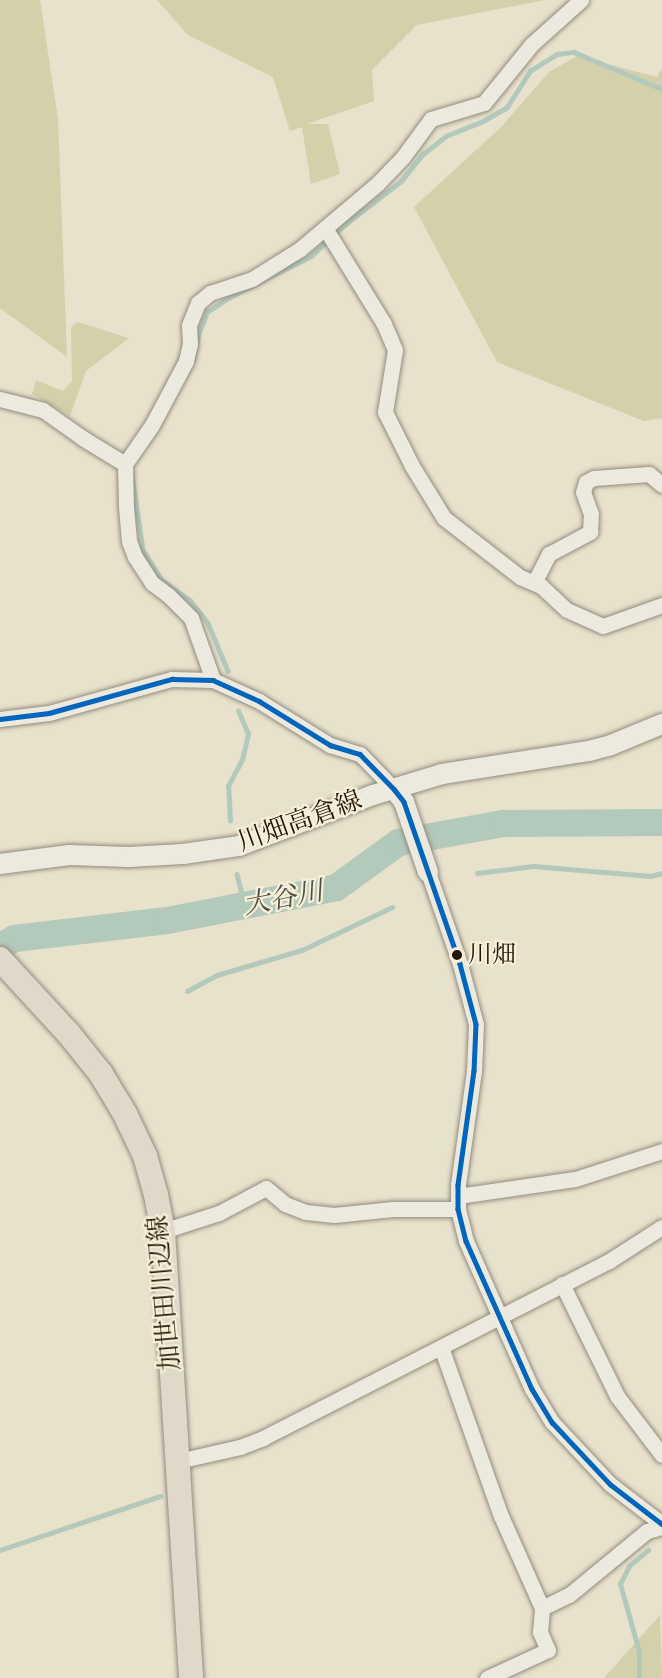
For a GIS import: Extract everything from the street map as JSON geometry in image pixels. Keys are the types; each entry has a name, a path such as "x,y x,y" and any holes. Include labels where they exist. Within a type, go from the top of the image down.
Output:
{"main road":[{"name":"加世田川辺線","path":"0,959 101,1074 125,1114 145,1156 163,1231 191,1678"}],"street":[{"path":"213,680 191,618 168,594 152,583 135,557 129,541 125,464 152,425 186,361 190,344 189,325 198,303 210,293 252,279 330,234 403,157 430,119 484,103 532,44 581,0"},
{"path":"330,234 384,324 395,350 385,412 412,466 444,518 520,577 534,583 567,610 603,626 662,606"},
{"path":"0,399 43,410 76,434 125,464"},
{"path":"534,583 549,554 590,532 591,514 583,492 586,482 594,478 649,474 662,485"},
{"path":"0,719 49,713 172,679 213,680 259,701 330,745 360,754 399,795 460,964 476,1024 474,1071 458,1203 466,1241 532,1389 552,1422 610,1484 662,1526"},
{"name":"川畑高倉線","path":"0,864 69,855 129,857 183,854 239,846 482,766 563,756 611,746 662,724"},
{"path":"163,1231 219,1213 267,1188 285,1204 306,1212 334,1215 458,1203 575,1179 662,1151"},
{"path":"178,1461 240,1447 263,1438 609,1261 662,1227"},
{"path":"562,1284 617,1396 662,1455"},
{"path":"441,1347 501,1516 542,1608 540,1632 548,1650 488,1678"},
{"path":"542,1608 570,1595 647,1531 662,1526"}],"shaded area":[{"path":"0,0 40,0 58,119 67,357 0,308"},
{"path":"157,0 545,0 417,25 372,70 374,101 307,124 328,124 340,174 311,184 302,127 290,131 273,77 188,35"},
{"path":"577,56 657,77 662,68 662,418 644,421 497,362 414,207 501,127 549,72"},
{"path":"78,322 129,338 86,371 70,416 32,394 36,380 63,391 72,381 71,327"},
{"path":"660,1615 662,1678 604,1678"}],"waterway":[{"path":"193,361 198,335 207,312 226,299 311,256 348,222 401,181 423,154 446,136 483,121 507,107 530,71 557,54 574,52 662,89"},
{"path":"132,474 143,550 162,580 190,600 208,623 228,671"},
{"path":"230,821 228,786 242,760 248,734 238,711"},
{"name":"大谷川","path":"0,946 14,938 167,920 336,887 398,842 503,823 662,822"},
{"path":"477,873 533,866 651,876 662,873"},
{"path":"237,874 245,905"},
{"path":"187,991 217,975 302,950 392,907"},
{"path":"0,1550 160,1496"},
{"path":"639,1678 639,1652 620,1584 629,1566 648,1550"}],"transit line":[{"path":"0,719 49,713 172,679 213,680 259,701 330,745 360,754 394,789 404,802 460,964 476,1024 474,1071 458,1185 458,1209 466,1241 532,1389 552,1422 610,1484 662,1524"}],"place":[{"name":"川畑","path":"457,955"}]}
